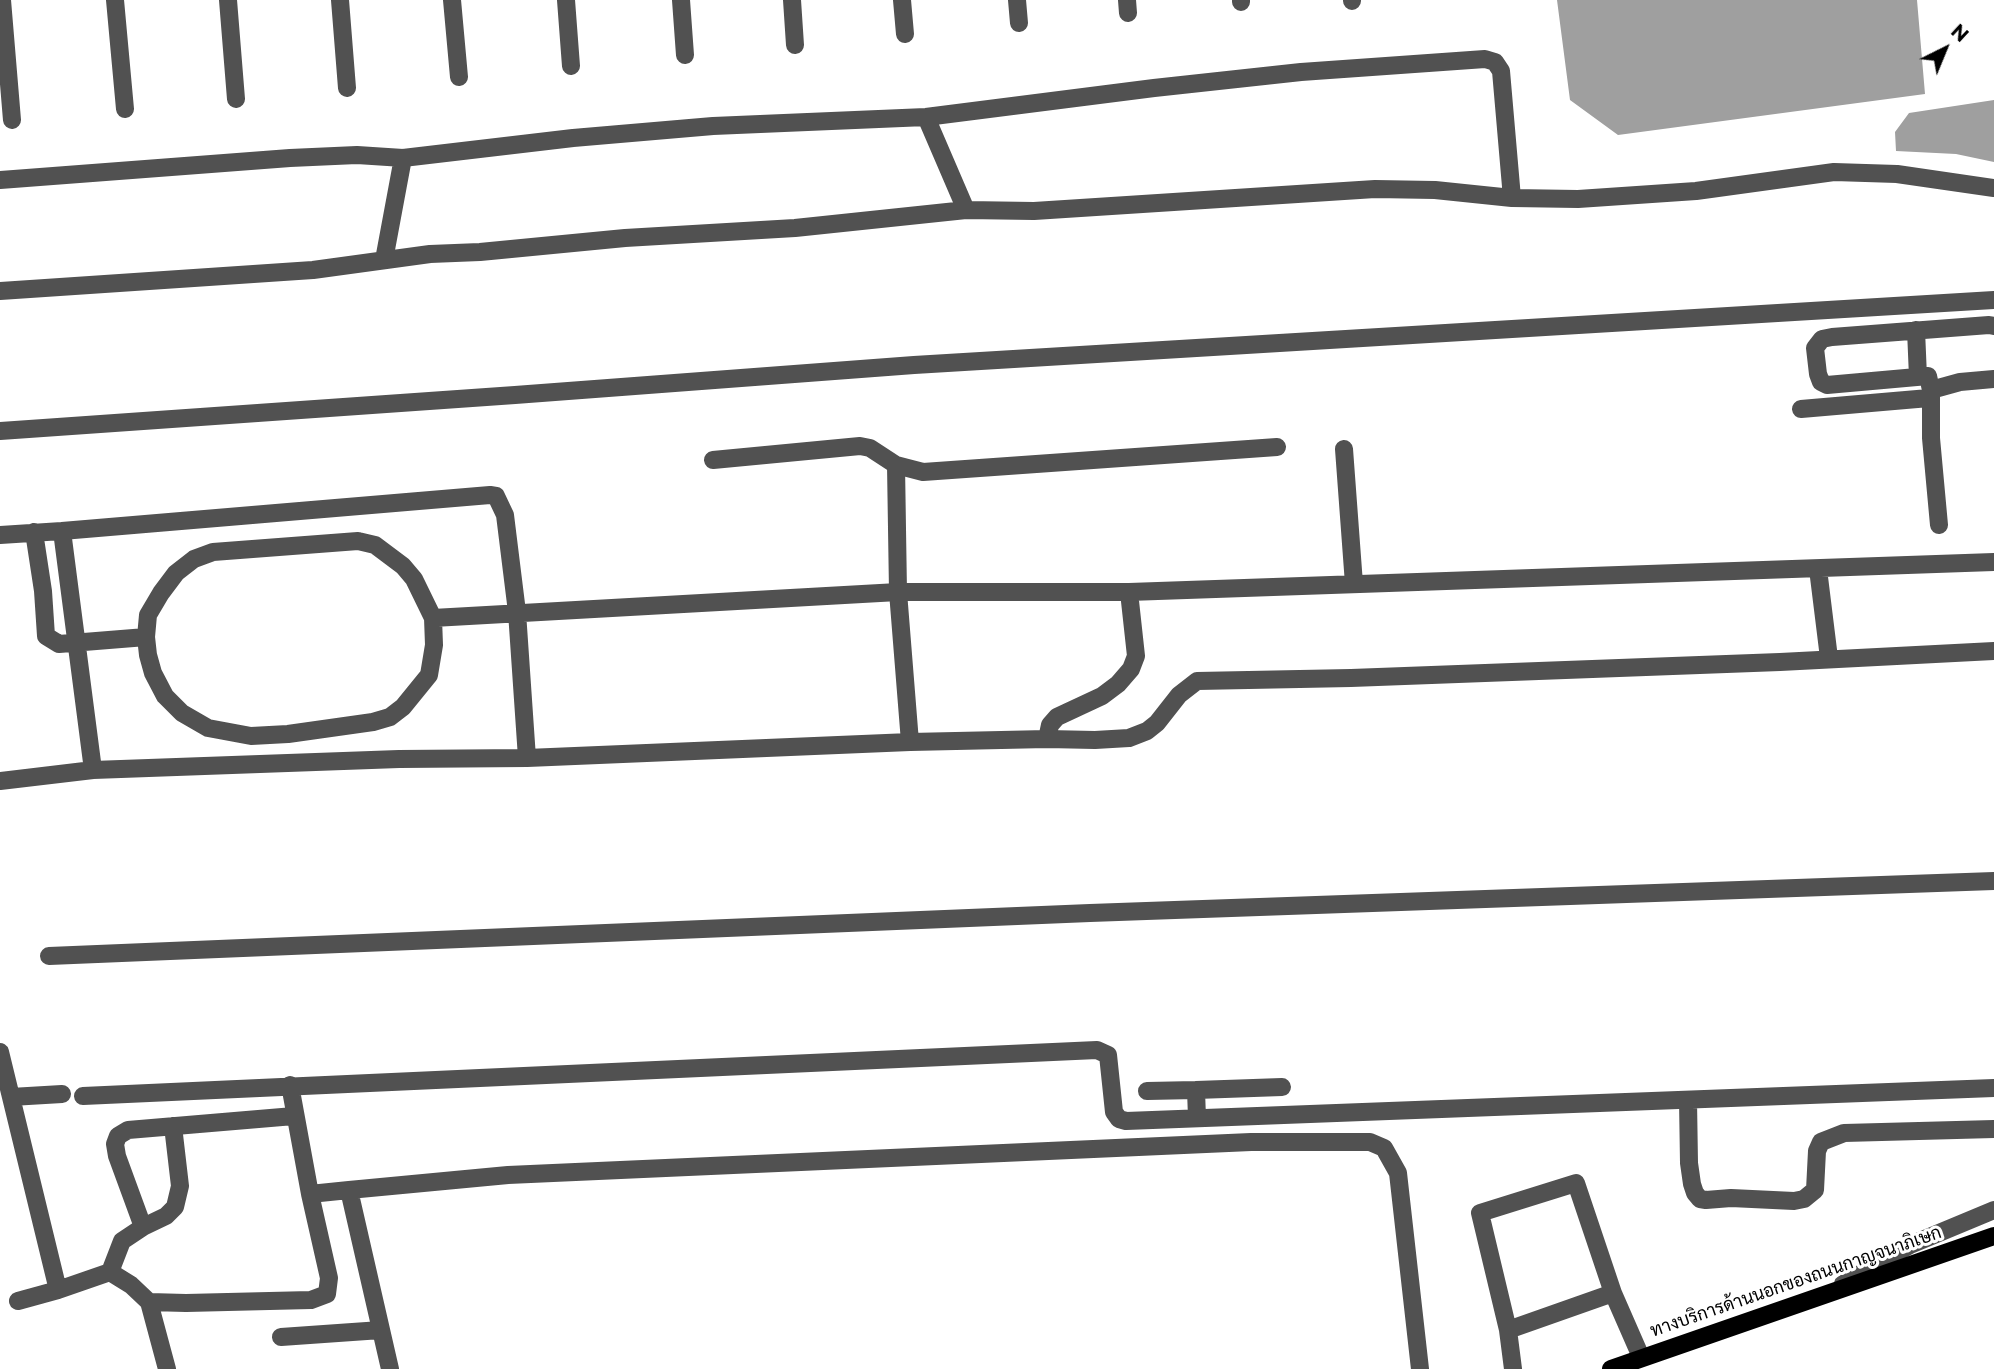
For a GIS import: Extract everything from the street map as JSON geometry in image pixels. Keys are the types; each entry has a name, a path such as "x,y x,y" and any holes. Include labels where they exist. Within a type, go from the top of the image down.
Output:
{"main road":[{"name":"ทางบริการด้านนอกของถนนกาญจนาภิเษก","path":"1611,1369 1994,1236"}],"street":[{"path":"2,0 12,120"},
{"path":"115,0 124,109"},
{"path":"228,0 236,99"},
{"path":"340,0 347,88"},
{"path":"452,0 458,77"},
{"path":"566,0 571,66"},
{"path":"681,0 685,55"},
{"path":"792,0 795,45"},
{"path":"902,0 905,34"},
{"path":"1017,0 1019,23"},
{"path":"0,180 290,158 357,155 403,158 573,138 713,126 926,117 1301,72 1485,59 1495,62 1501,71 1512,198"},
{"path":"926,117 966,211"},
{"path":"384,260 403,158"},
{"path":"0,291 313,270 384,260 625,237 795,228 966,211 1034,211 1375,189 1435,190 1512,198 1578,199 1696,191 1834,172 1897,174 1994,188"},
{"path":"0,431 914,365 1994,300"},
{"path":"1994,326 1989,324 1832,337 1822,339 1815,348 1818,374 1821,382 1827,386 1926,386 1994,368"},
{"path":"1916,330 1926,386 1939,525"},
{"path":"1801,409 1926,386 1994,379"},
{"path":"713,460 860,446 870,448 896,465 923,472 1277,447"},
{"path":"1345,449 1354,584"},
{"path":"896,465 898,592 910,742"},
{"path":"0,535 490,495 499,499 505,515 517,612 527,758"},
{"path":"62,531 93,770"},
{"path":"34,532 43,591 46,636 59,644 146,637"},
{"path":"358,541 376,545 392,556 414,579 433,618 434,645 429,676 403,707 390,717 373,722 288,734 232,734 219,732 192,720 175,707 158,685 148,656 146,637 148,615 161,593 176,573 194,559 213,552 358,541"},
{"path":"433,618 898,592 1129,592 1994,562"},
{"path":"1818,569 1829,657"},
{"path":"1047,738 1050,725 1057,717 1102,696 1118,684 1131,669 1136,656 1129,592"},
{"path":"0,781 93,770 400,759 527,758 910,742 1047,738 1095,740 1139,735 1157,723 1179,695 1197,681 1780,662 1829,657 1994,651"},
{"path":"49,957 1062,914 1994,881"},
{"path":"83,1096 1097,1050 1108,1055 1114,1112 1119,1119 1994,1088"},
{"path":"0,1052 58,1290"},
{"path":"149,1302 311,1300 327,1294 330,1288 329,1278 290,1086"},
{"path":"1147,1091 1282,1087"},
{"path":"1196,1090 1197,1118"},
{"path":"11,1097 62,1094"},
{"path":"1688,1100 1692,1184 1700,1199 1706,1200 1804,1199 1815,1190 1817,1151 1821,1142 1844,1133 1994,1129"},
{"path":"143,1227 117,1156 115,1144 118,1136 128,1130 295,1116"},
{"path":"18,1301 110,1272 122,1241 166,1216 176,1207 180,1186 173,1126"},
{"path":"310,1194 535,1173 1251,1142 1370,1142 1384,1148 1398,1173 1420,1369"},
{"path":"1513,1369 1508,1330 1479,1213 1576,1183 1613,1293 1641,1357"},
{"path":"349,1190 390,1369"},
{"path":"1816,1300 1910,1245 1994,1210"},
{"path":"110,1272 131,1285 149,1302 167,1369"},
{"path":"1508,1330 1613,1293"},
{"path":"281,1337 381,1330"}],"shaded area":[{"path":"1557,0 1917,0 1925,94 1618,135 1570,100"},
{"path":"1994,100 1994,162 1956,154 1896,151 1895,132 1909,113"}]}
